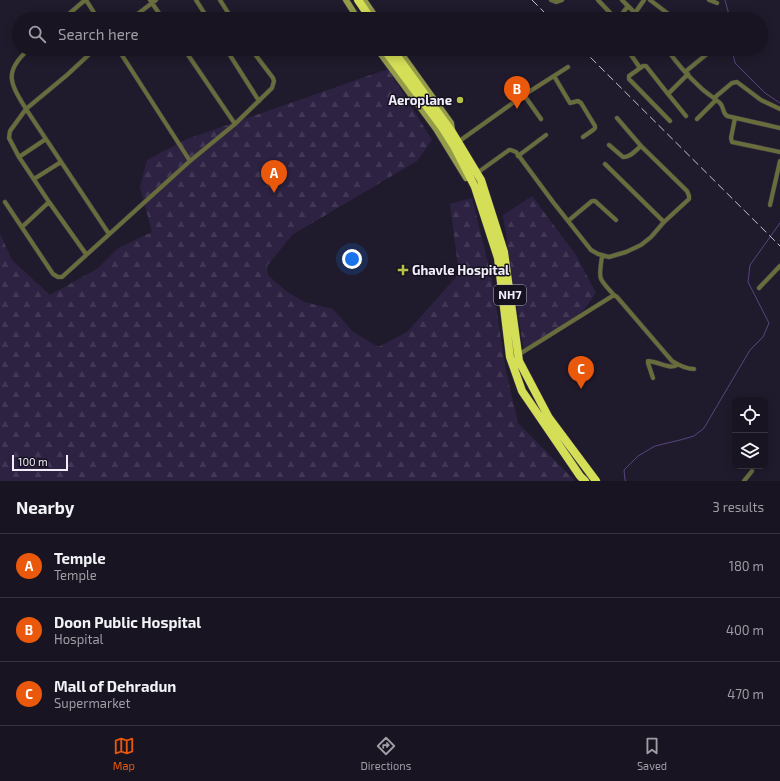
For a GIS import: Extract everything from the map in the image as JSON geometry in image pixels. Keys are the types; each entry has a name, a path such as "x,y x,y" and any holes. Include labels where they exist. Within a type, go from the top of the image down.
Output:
{"highway":[{"path":"352,0 360,12"},
{"path":"358,0 366,12"},
{"name":"NH7","path":"389,56 442,127 449,133"},
{"name":"NH7","path":"397,56 431,103 449,133 475,187 498,258 510,357 522,391 580,476 585,481"},
{"name":"NH7","path":"454,146 477,173 481,180 504,252 519,361 549,418 596,481"}],"street":[{"path":"71,12 86,0 94,12"},
{"path":"196,0 204,12"},
{"path":"220,0 228,12"},
{"path":"346,0 354,12"},
{"path":"364,0 372,12"},
{"path":"551,0 556,2 562,0"},
{"path":"598,0 610,12"},
{"path":"622,0 634,12"},
{"path":"636,12 644,0"},
{"path":"650,0 665,12"},
{"path":"709,0 717,3"},
{"path":"140,12 153,1 159,12"},
{"path":"623,12 628,6"},
{"path":"22,56 14,66 12,75 12,83 15,90 109,234"},
{"path":"86,254 19,157 10,142 9,135 10,131 26,109 87,56"},
{"path":"122,56 190,161"},
{"path":"189,56 235,124"},
{"path":"230,56 259,101"},
{"path":"5,202 49,269 56,276 62,276 190,161 235,124 272,88 274,81 273,78 256,56"},
{"path":"382,56 436,129 454,146 524,95 568,67"},
{"path":"403,56 451,123 449,133"},
{"path":"632,56 640,68"},
{"path":"672,56 677,63 703,90 722,105 724,114 727,116 780,128"},
{"path":"668,94 705,56"},
{"path":"670,121 629,79 629,76 645,65 686,116"},
{"path":"554,76 569,102 572,103 578,101 581,103 595,126 593,130 583,136"},
{"path":"697,119 732,83 737,82 760,100 780,109"},
{"path":"524,95 540,119"},
{"path":"477,173 509,150 514,150 591,250 602,256 609,257 617,255 641,245 651,237 664,222 689,199 690,196 689,193 641,146 617,118"},
{"path":"735,118 731,138 732,142 780,152"},
{"path":"518,156 546,135"},
{"path":"19,157 46,139"},
{"path":"609,145 626,158 641,146"},
{"path":"770,205 780,160"},
{"path":"34,179 61,162"},
{"path":"606,164 664,222"},
{"path":"568,221 592,201 595,201 616,220"},
{"path":"22,227 49,202"},
{"path":"602,256 600,278 604,284 672,361 686,369 694,370"},
{"path":"759,288 780,266"},
{"path":"518,355 614,295"},
{"path":"654,378 648,361 672,367 677,365"},
{"path":"744,481 752,471"}],"green space":[{"path":"388,69 432,140 417,161 292,235 267,266 268,275 286,291 304,302 333,309 352,331 378,347 407,332 459,274 450,204 472,198 492,279 505,366 518,423 575,481 0,481 0,234 12,260 50,295 97,269 118,248 152,232 140,187 147,160 187,139"},
{"path":"532,196 576,255 596,293 583,311 524,352 503,215"}],"waterway":[{"path":"725,0 728,12"},
{"path":"734,56 735,63 765,93 780,103"},
{"path":"626,481 624,470 638,456 655,446 694,436 704,428 750,350 763,337 769,323 748,282 750,265 780,223"}],"railway":[{"path":"532,0 544,12"},
{"path":"589,56 780,246"}],"place":[{"name":"Aeroplane","path":"460,100"},
{"name":"Doon Public Hospital","path":"517,109"},
{"name":"Temple","path":"274,193"},
{"name":"Ghavle Hospital","path":"403,270"},
{"name":"Mall of Dehradun","path":"581,389"}]}
